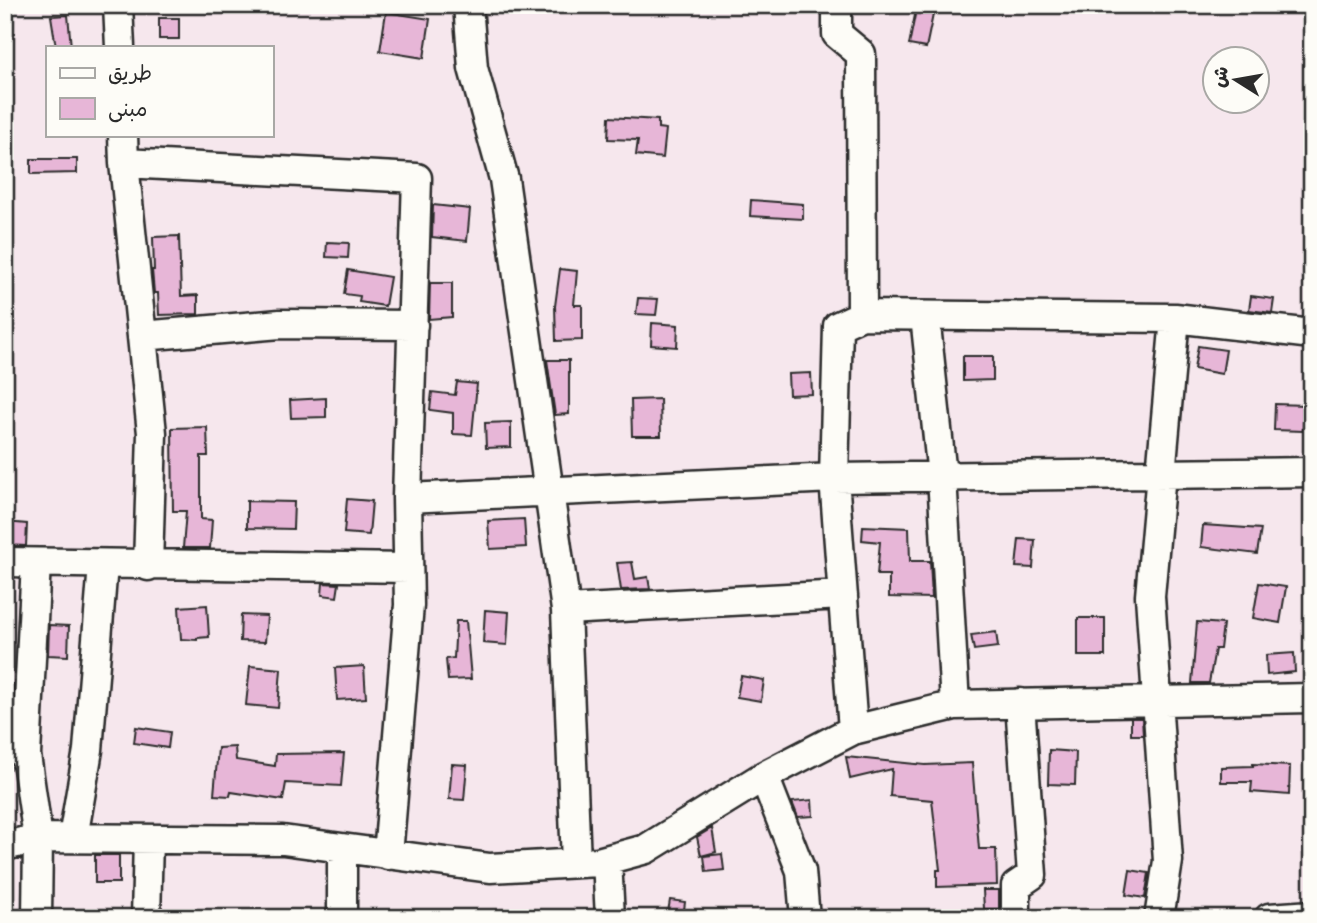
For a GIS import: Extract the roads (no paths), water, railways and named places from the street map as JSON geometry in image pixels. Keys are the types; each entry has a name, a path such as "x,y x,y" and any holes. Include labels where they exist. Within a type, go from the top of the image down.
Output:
{"street":[{"path":"118,5 120,46"},
{"path":"468,5 473,68 504,179 566,610 576,863"},
{"path":"837,5 837,34 861,54 862,315"},
{"path":"123,136 152,433 148,566"},
{"path":"124,163 417,178 407,498 409,605 388,855"},
{"path":"853,730 834,478 838,326 862,315 1175,318 1312,334"},
{"path":"925,316 942,476 955,705"},
{"path":"1159,918 1168,861 1150,596 1175,318"},
{"path":"142,336 280,324 412,325"},
{"path":"407,498 834,478 1312,472"},
{"path":"5,562 408,568"},
{"path":"36,563 16,749 38,838 37,918"},
{"path":"73,838 88,750 103,565"},
{"path":"566,610 843,595"},
{"path":"5,846 38,838 283,840 490,868 607,860 646,849 764,776 853,730 955,705 1312,698"},
{"path":"1016,918 1016,886 1032,875 1020,703"},
{"path":"764,776 801,870 805,918"},
{"path":"146,918 148,839"},
{"path":"342,848 342,918"},
{"path":"607,860 610,918"},
{"path":"1269,918 1312,915"}]}
